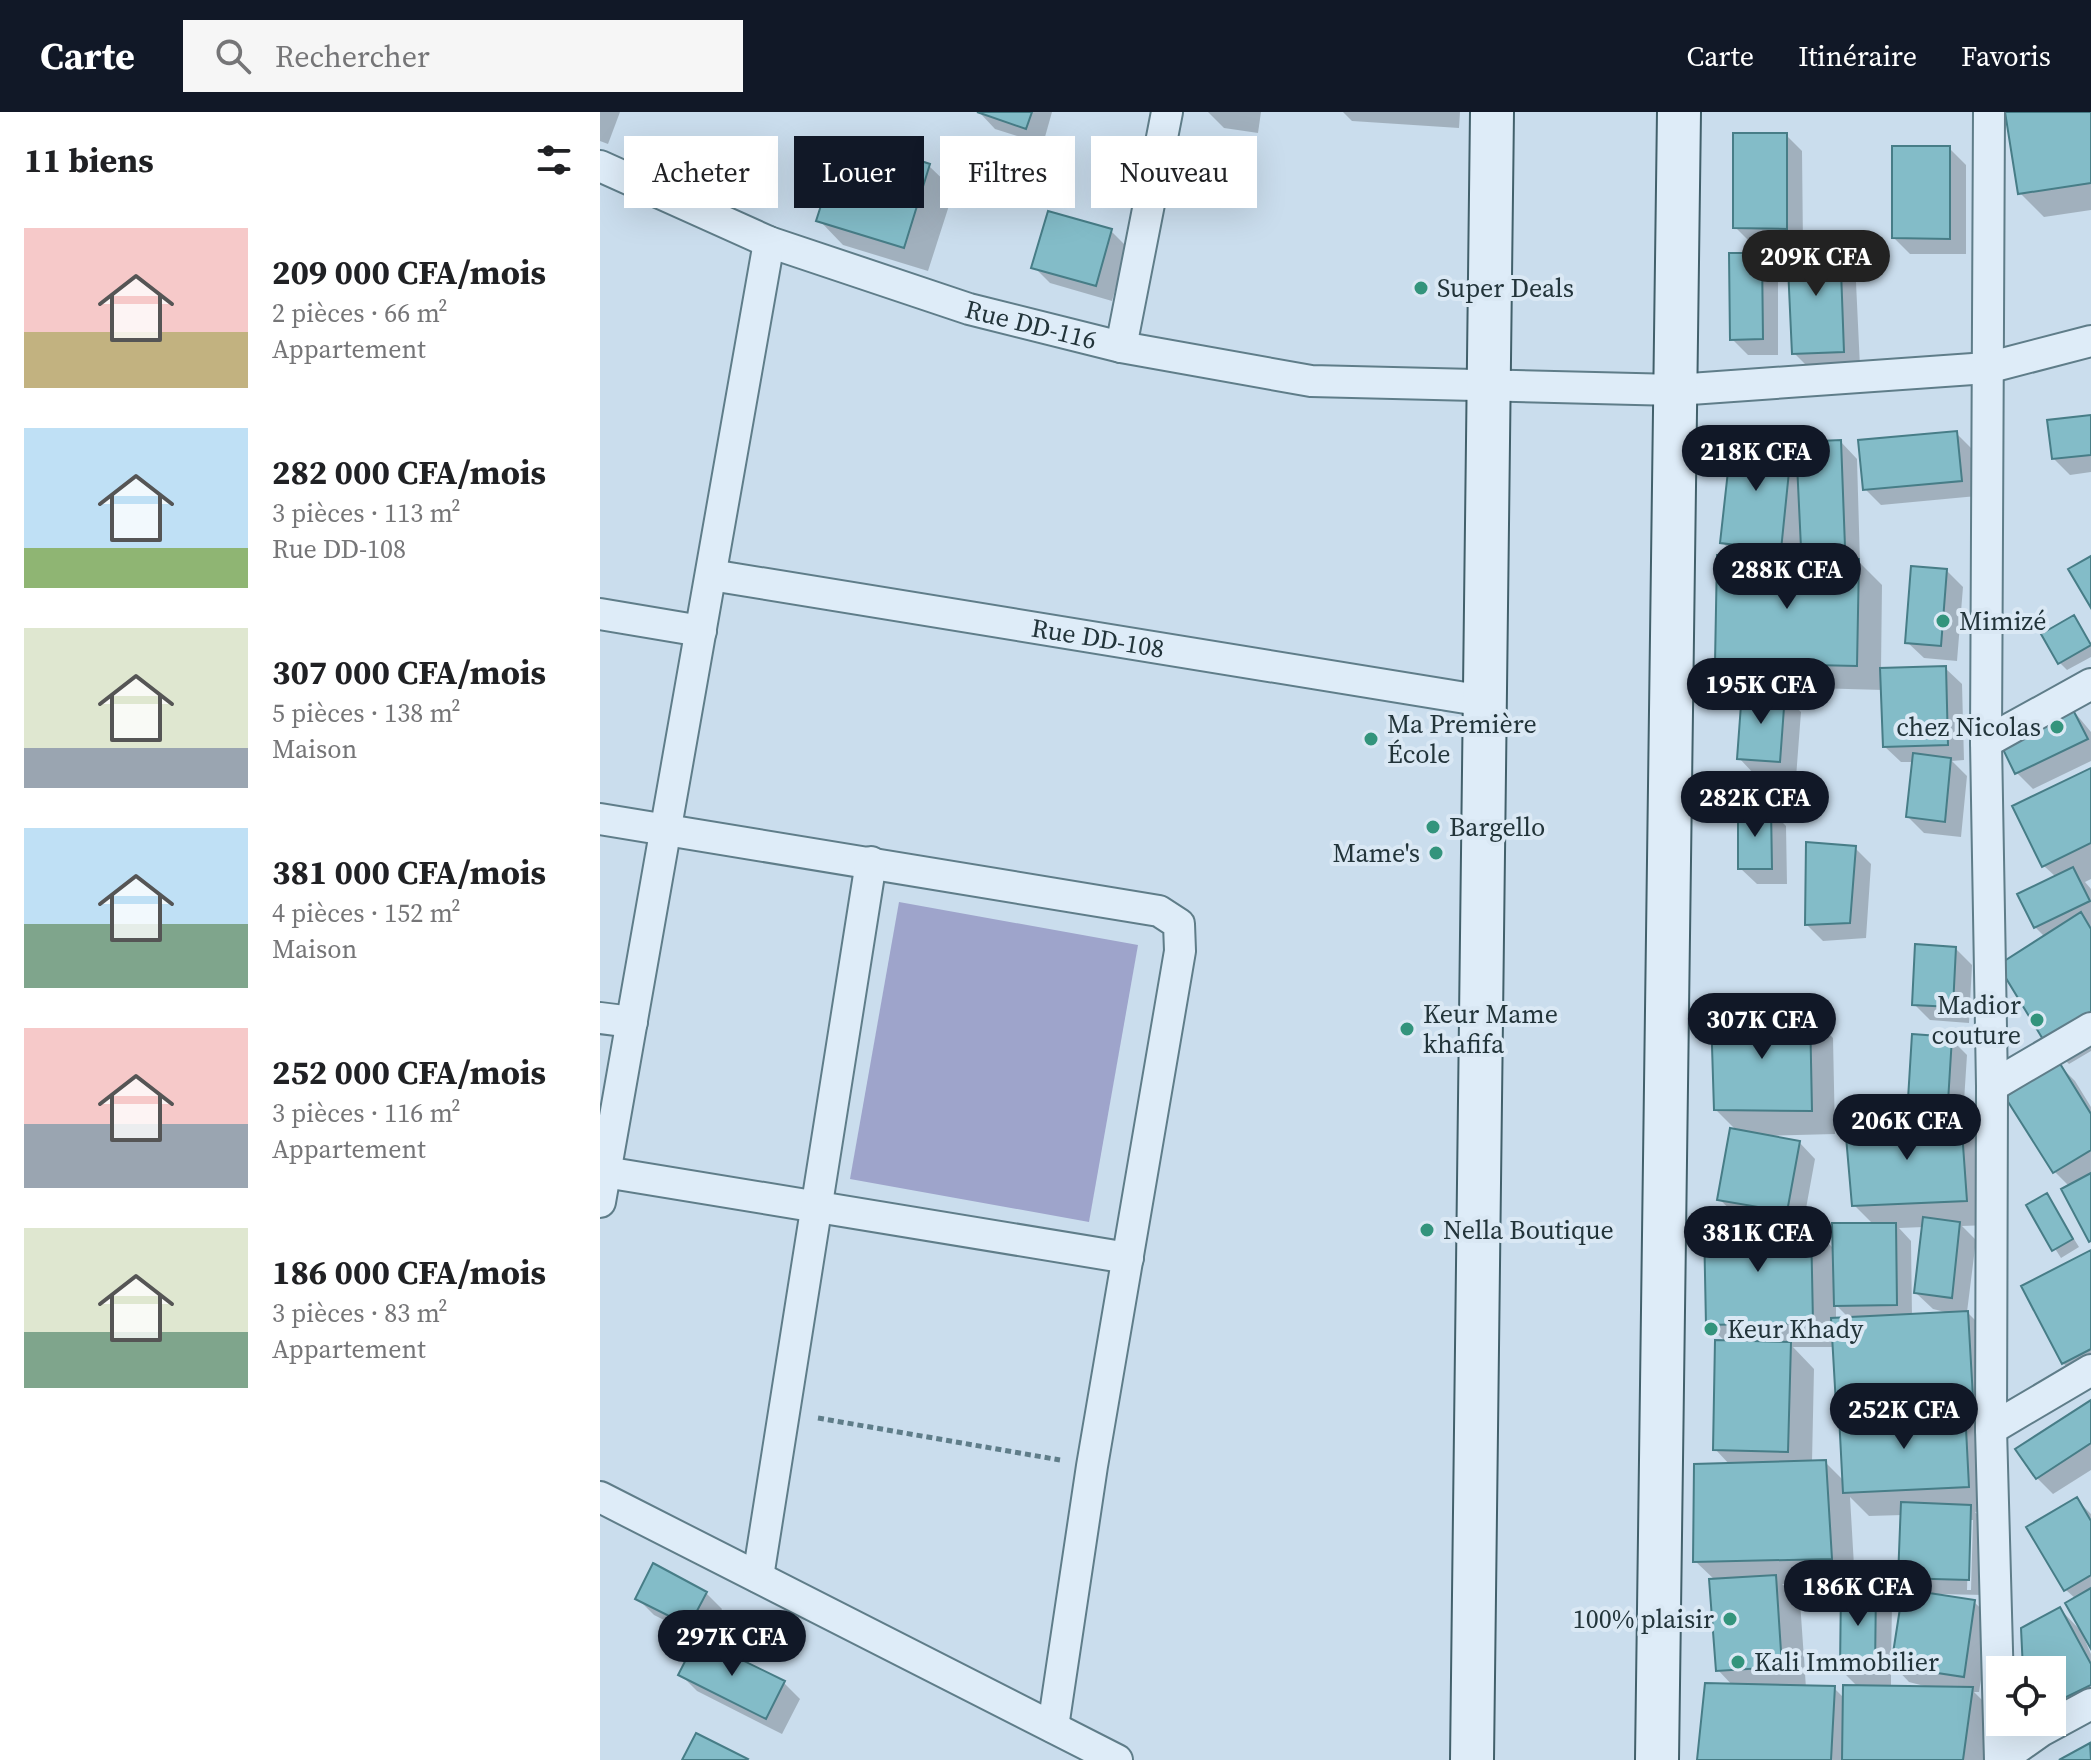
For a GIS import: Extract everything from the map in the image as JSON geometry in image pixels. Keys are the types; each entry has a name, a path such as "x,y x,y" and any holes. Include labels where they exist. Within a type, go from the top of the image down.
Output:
{"street":[{"path":"1121,347 1167,112"},
{"path":"1472,1760 1492,112"},
{"path":"1657,1760 1679,112"},
{"path":"1989,112 1986,742 1992,1086 1991,1429 2000,1760"},
{"name":"Rue DD-116","path":"600,166 769,242 969,309 1121,347 1311,381 1487,388 1676,390 1987,368 2091,341"},
{"path":"600,1202 769,242"},
{"name":"Rue DD-108","path":"711,575 1484,701"},
{"path":"600,614 701,631"},
{"path":"1986,742 2091,684"},
{"path":"600,819 1159,911 1179,924 1180,951 1092,1466 1053,1727"},
{"path":"758,1577 871,862"},
{"path":"600,1018 632,1022"},
{"path":"1992,1086 2091,1028"},
{"path":"605,1172 1128,1258"},
{"path":"1991,1429 2091,1370"},
{"path":"600,1497 1117,1760"},
{"path":"2000,1760 2041,1731 2091,1704"}],"path":[{"path":"784,1412 1092,1466"}],"shaded area":[{"path":"899,902 1138,945 1089,1222 850,1179"}],"building":[{"path":"977,112 1032,112 1026,129"},
{"path":"2005,112 2091,112 2091,183 2018,194"},
{"path":"1733,133 1787,133 1787,229 1733,228"},
{"path":"1892,146 1950,146 1950,239 1892,238"},
{"path":"924,162 930,164 924,183"},
{"path":"820,208 916,208 904,248 816,221"},
{"path":"1048,211 1112,229 1096,286 1031,268"},
{"path":"1840,243 1844,352 1792,354 1787,245"},
{"path":"1729,253 1762,253 1763,339 1730,340"},
{"path":"2091,415 2091,455 2052,459 2047,420"},
{"path":"1957,431 1962,481 1863,490 1858,440"},
{"path":"1732,435 1792,442 1781,550 1720,543"},
{"path":"1841,440 1845,547 1801,548 1796,442"},
{"path":"1717,555 1859,559 1857,666 1715,663"},
{"path":"2091,556 2091,608 2068,569"},
{"path":"1911,566 1947,569 1941,646 1905,643"},
{"path":"2074,615 2091,645 2058,664 2041,634"},
{"path":"1946,666 1948,745 1883,747 1880,668"},
{"path":"1742,691 1785,694 1780,762 1737,759"},
{"path":"2071,706 2088,739 2015,774 1999,741"},
{"path":"1913,753 1951,758 1945,822 1906,817"},
{"path":"2091,768 2091,843 2042,867 2012,806"},
{"path":"1738,808 1771,808 1772,869 1738,869"},
{"path":"1806,842 1856,846 1850,923 1805,925"},
{"path":"2073,867 2090,901 2034,928 2017,894"},
{"path":"2081,912 2091,929 2091,1012 2044,1041 1998,965"},
{"path":"1915,944 1956,947 1953,1007 1912,1005"},
{"path":"1810,1011 1812,1111 1714,1110 1711,1014"},
{"path":"1912,1034 1952,1037 1948,1102 1908,1099"},
{"path":"2059,1062 2091,1114 2091,1150 2053,1173 2005,1097"},
{"path":"1961,1117 1967,1201 1852,1206 1845,1125"},
{"path":"1730,1128 1800,1141 1787,1212 1717,1200"},
{"path":"2091,1173 2091,1241 2089,1242 2061,1189"},
{"path":"2047,1193 2073,1239 2052,1251 2026,1205"},
{"path":"1923,1217 1960,1222 1952,1298 1914,1293"},
{"path":"1811,1223 1813,1323 1706,1325 1704,1225"},
{"path":"1832,1223 1896,1223 1897,1305 1834,1306"},
{"path":"2091,1250 2091,1349 2062,1364 2021,1286"},
{"path":"1968,1311 1973,1398 1836,1405 1831,1318"},
{"path":"1715,1340 1791,1342 1788,1452 1713,1450"},
{"path":"2091,1400 2091,1443 2036,1479 2015,1449"},
{"path":"1965,1409 1969,1487 1843,1493 1839,1415"},
{"path":"1826,1460 1832,1559 1693,1562 1694,1464"},
{"path":"2077,1497 2091,1521 2091,1575 2064,1591 2026,1527"},
{"path":"1901,1502 1971,1505 1969,1580 1898,1578"},
{"path":"653,1563 707,1592 689,1626 635,1599"},
{"path":"1776,1575 1782,1667 1716,1671 1709,1579"},
{"path":"1841,1585 1876,1585 1875,1672 1840,1672"},
{"path":"2091,1588 2091,1649 2065,1603"},
{"path":"1903,1589 1975,1600 1964,1677 1891,1666"},
{"path":"2060,1607 2091,1664 2091,1685 2066,1697 2066,1656 2022,1656 2021,1628"},
{"path":"697,1638 785,1681 766,1719 678,1675"},
{"path":"1705,1683 1835,1686 1831,1760 1697,1760"},
{"path":"1843,1685 1973,1687 1963,1760 1842,1760"},
{"path":"696,1733 748,1759 682,1760"},
{"path":"2090,1743 2091,1760 2059,1760"}],"place":[{"name":"Super Deals","path":"1421,288"},
{"name":"Mimizé","path":"1943,621"},
{"name":"chez Nicolas","path":"2057,727"},
{"name":"Ma Première École","path":"1371,739"},
{"name":"Bargello","path":"1433,827"},
{"name":"Mame's","path":"1436,853"},
{"name":"Madior couture","path":"2037,1020"},
{"name":"Keur Mame khafifa","path":"1407,1029"},
{"name":"Nella Boutique","path":"1427,1230"},
{"name":"Keur Khady","path":"1711,1329"},
{"name":"100% plaisir","path":"1730,1619"},
{"name":"Kali Immobilier","path":"1738,1662"}]}
